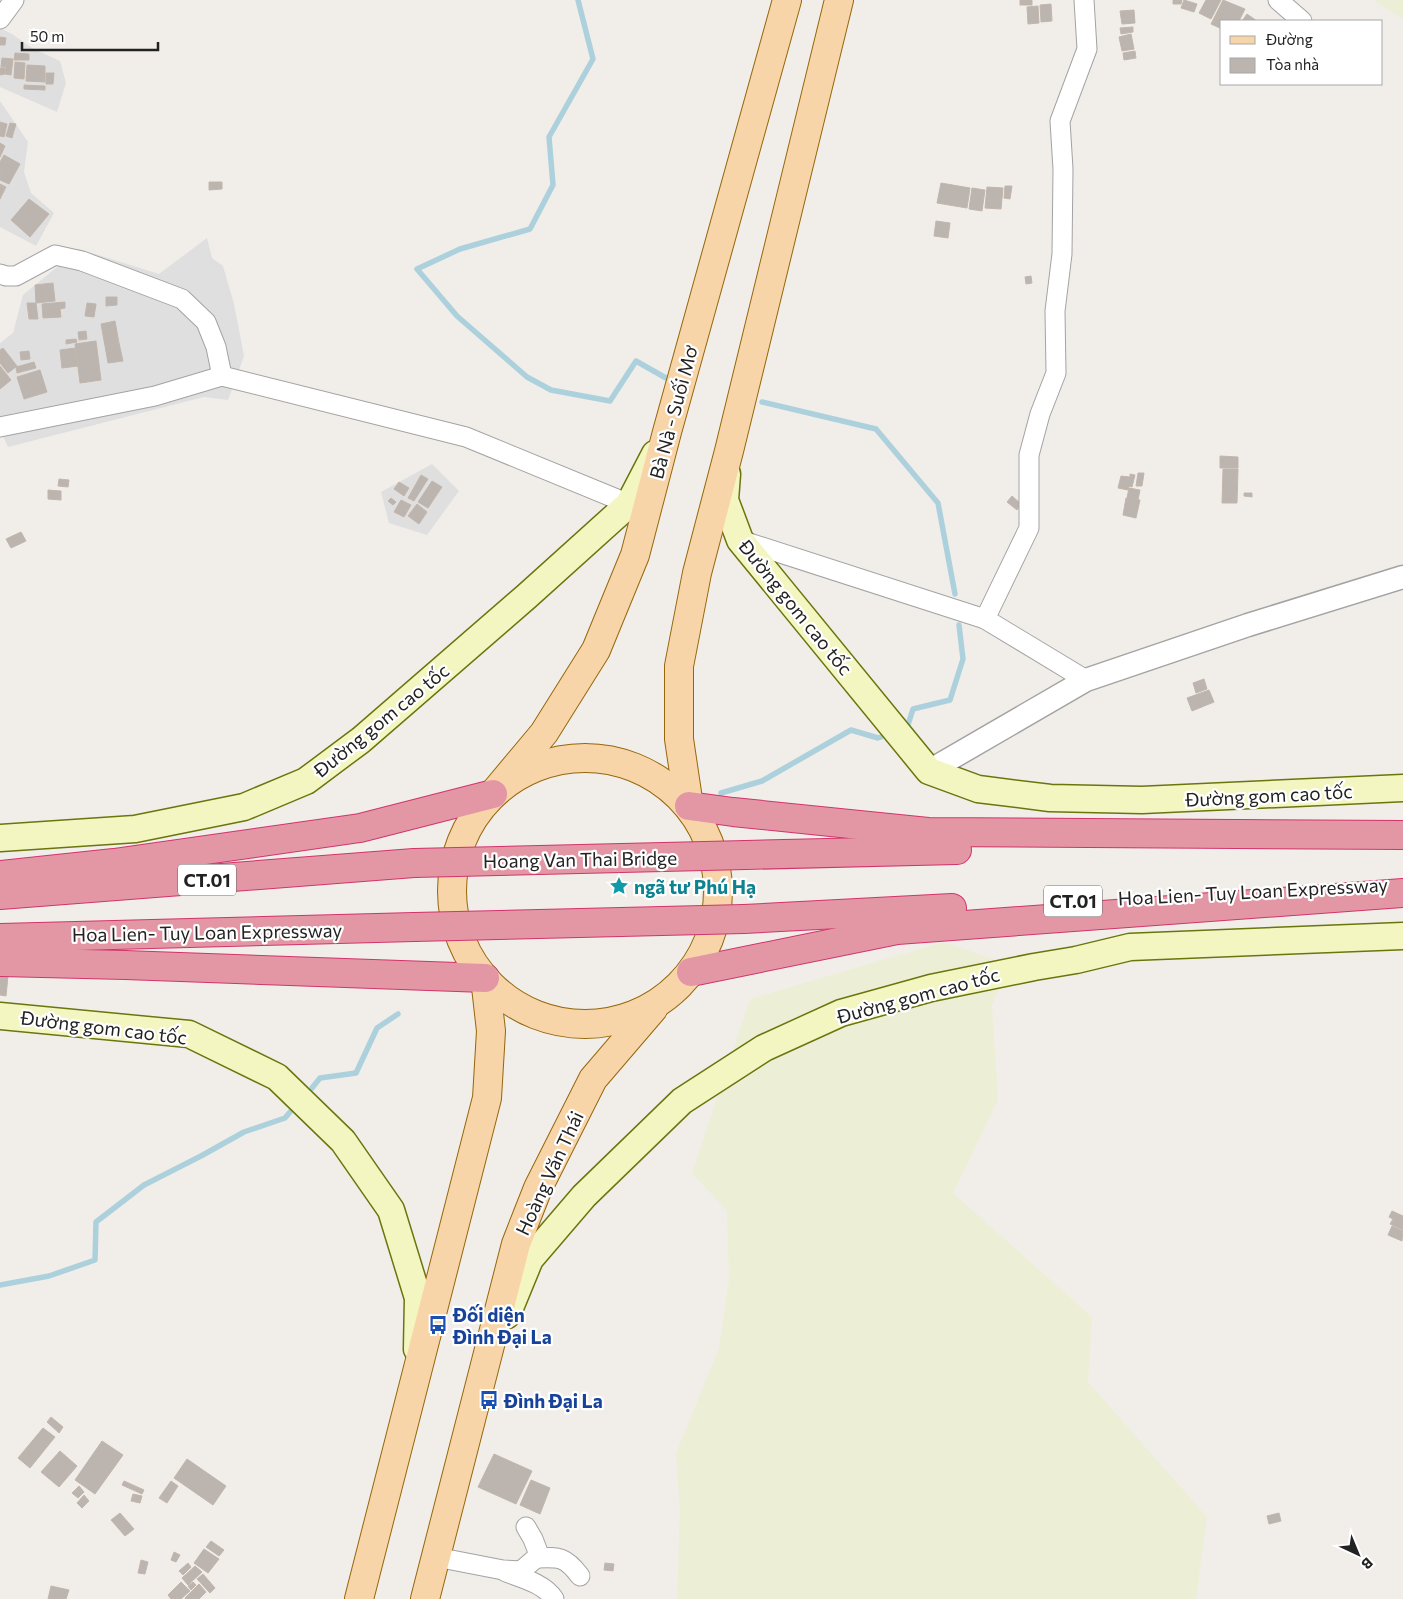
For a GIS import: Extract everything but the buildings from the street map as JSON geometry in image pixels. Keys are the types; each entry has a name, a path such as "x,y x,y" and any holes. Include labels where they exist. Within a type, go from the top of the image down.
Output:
{"highway":[{"path":"0,875 114,863 360,828 493,794"},
{"path":"689,806 928,832 1403,837"},
{"name":"Hoang Van Thai Bridge","path":"0,895 414,863 1403,837"},
{"name":"Hoa Lien- Tuy Loan Expressway","path":"0,938 744,919 1403,884"},
{"path":"691,972 897,930 1403,893"},
{"path":"0,962 485,978"}],"main road":[{"name":"Bà Nà - Suối Mơ","path":"659,1002 618,1020 574,1024 530,1014 496,992 467,956 453,914 453,871 466,829 544,733 596,650 635,555 667,432 787,0"},
{"path":"689,806 679,739 679,666 697,573 729,451 840,0"},
{"name":"Đường gom cao tốc","path":"0,838 135,829 244,807 306,781 361,740 527,596 629,504 667,432"},
{"name":"Đường gom cao tốc","path":"729,451 725,500 740,540 929,771 978,789 1059,798 1142,800 1403,788"},
{"path":"493,794 529,769 572,758 615,760 656,776 689,806 711,844 719,888 712,932 691,972 659,1002"},
{"name":"Đường gom cao tốc","path":"481,1380 530,1259 584,1196 682,1101 764,1048 841,1013 931,988 1076,960 1130,947 1403,936"},
{"path":"359,1599 487,1098 492,1031 485,978"},
{"name":"Hoàng Văn Thái","path":"425,1599 516,1244 538,1188 592,1079 659,1002"},
{"name":"Đường gom cao tốc","path":"0,1016 188,1034 277,1076 343,1141 390,1210 418,1298 417,1372"}],"street":[{"path":"0,19 14,0"},
{"path":"985,618 1029,528 1029,455 1040,414 1056,373 1054,311 1062,254 1060,121 1087,49 1084,0"},
{"path":"1278,0 1301,20"},
{"path":"0,274 16,276 56,255 82,261 182,299 206,322 216,347 222,376"},
{"path":"0,427 155,396 222,376 466,437 629,504"},
{"path":"740,540 985,618 1086,680"},
{"path":"929,771 1086,680 1248,625 1403,577"},
{"path":"436,1557 521,1572 536,1558 538,1552 526,1527"},
{"path":"536,1558 559,1558 572,1566 580,1576"},
{"path":"503,1570 534,1582 552,1595 554,1599"}],"shaded area":[{"path":"0,28 32,48 60,61 66,83 57,112 0,87"},
{"path":"0,101 28,142 24,172 31,193 54,213 36,246 0,227"},
{"path":"207,238 212,258 223,266 234,304 244,356 228,400 204,397 8,447 0,429 0,343 13,333 23,295 79,249 159,274"},
{"path":"432,464 459,491 427,535 389,523 381,492"}],"green space":[{"path":"1373,0 1403,0 1403,19"},
{"path":"944,942 1010,965 992,1005 998,1100 953,1193 1092,1317 1088,1382 1207,1517 1196,1599 677,1599 680,1512 676,1454 719,1348 729,1280 727,1211 692,1173 750,999"}],"waterway":[{"path":"578,0 593,59 549,137 553,185 530,229 460,249 417,269 457,316 527,377 551,390 610,401 636,361 666,378"},
{"path":"762,402 876,429 938,503 955,594"},
{"path":"906,731 913,709 950,700 963,659 959,625"},
{"path":"721,793 762,781 851,730 878,738 881,737"},
{"path":"312,1088 320,1078 356,1073 377,1028 398,1014"},
{"path":"0,1285 49,1276 95,1260 96,1222 144,1185 244,1132 285,1118 290,1112"}],"place":[{"name":"ngã tư Phú Hạ","path":"619,886"},
{"name":"Đối diện Đình Đại La","path":"438,1325"},
{"name":"Đình Đại La","path":"489,1400"}]}
